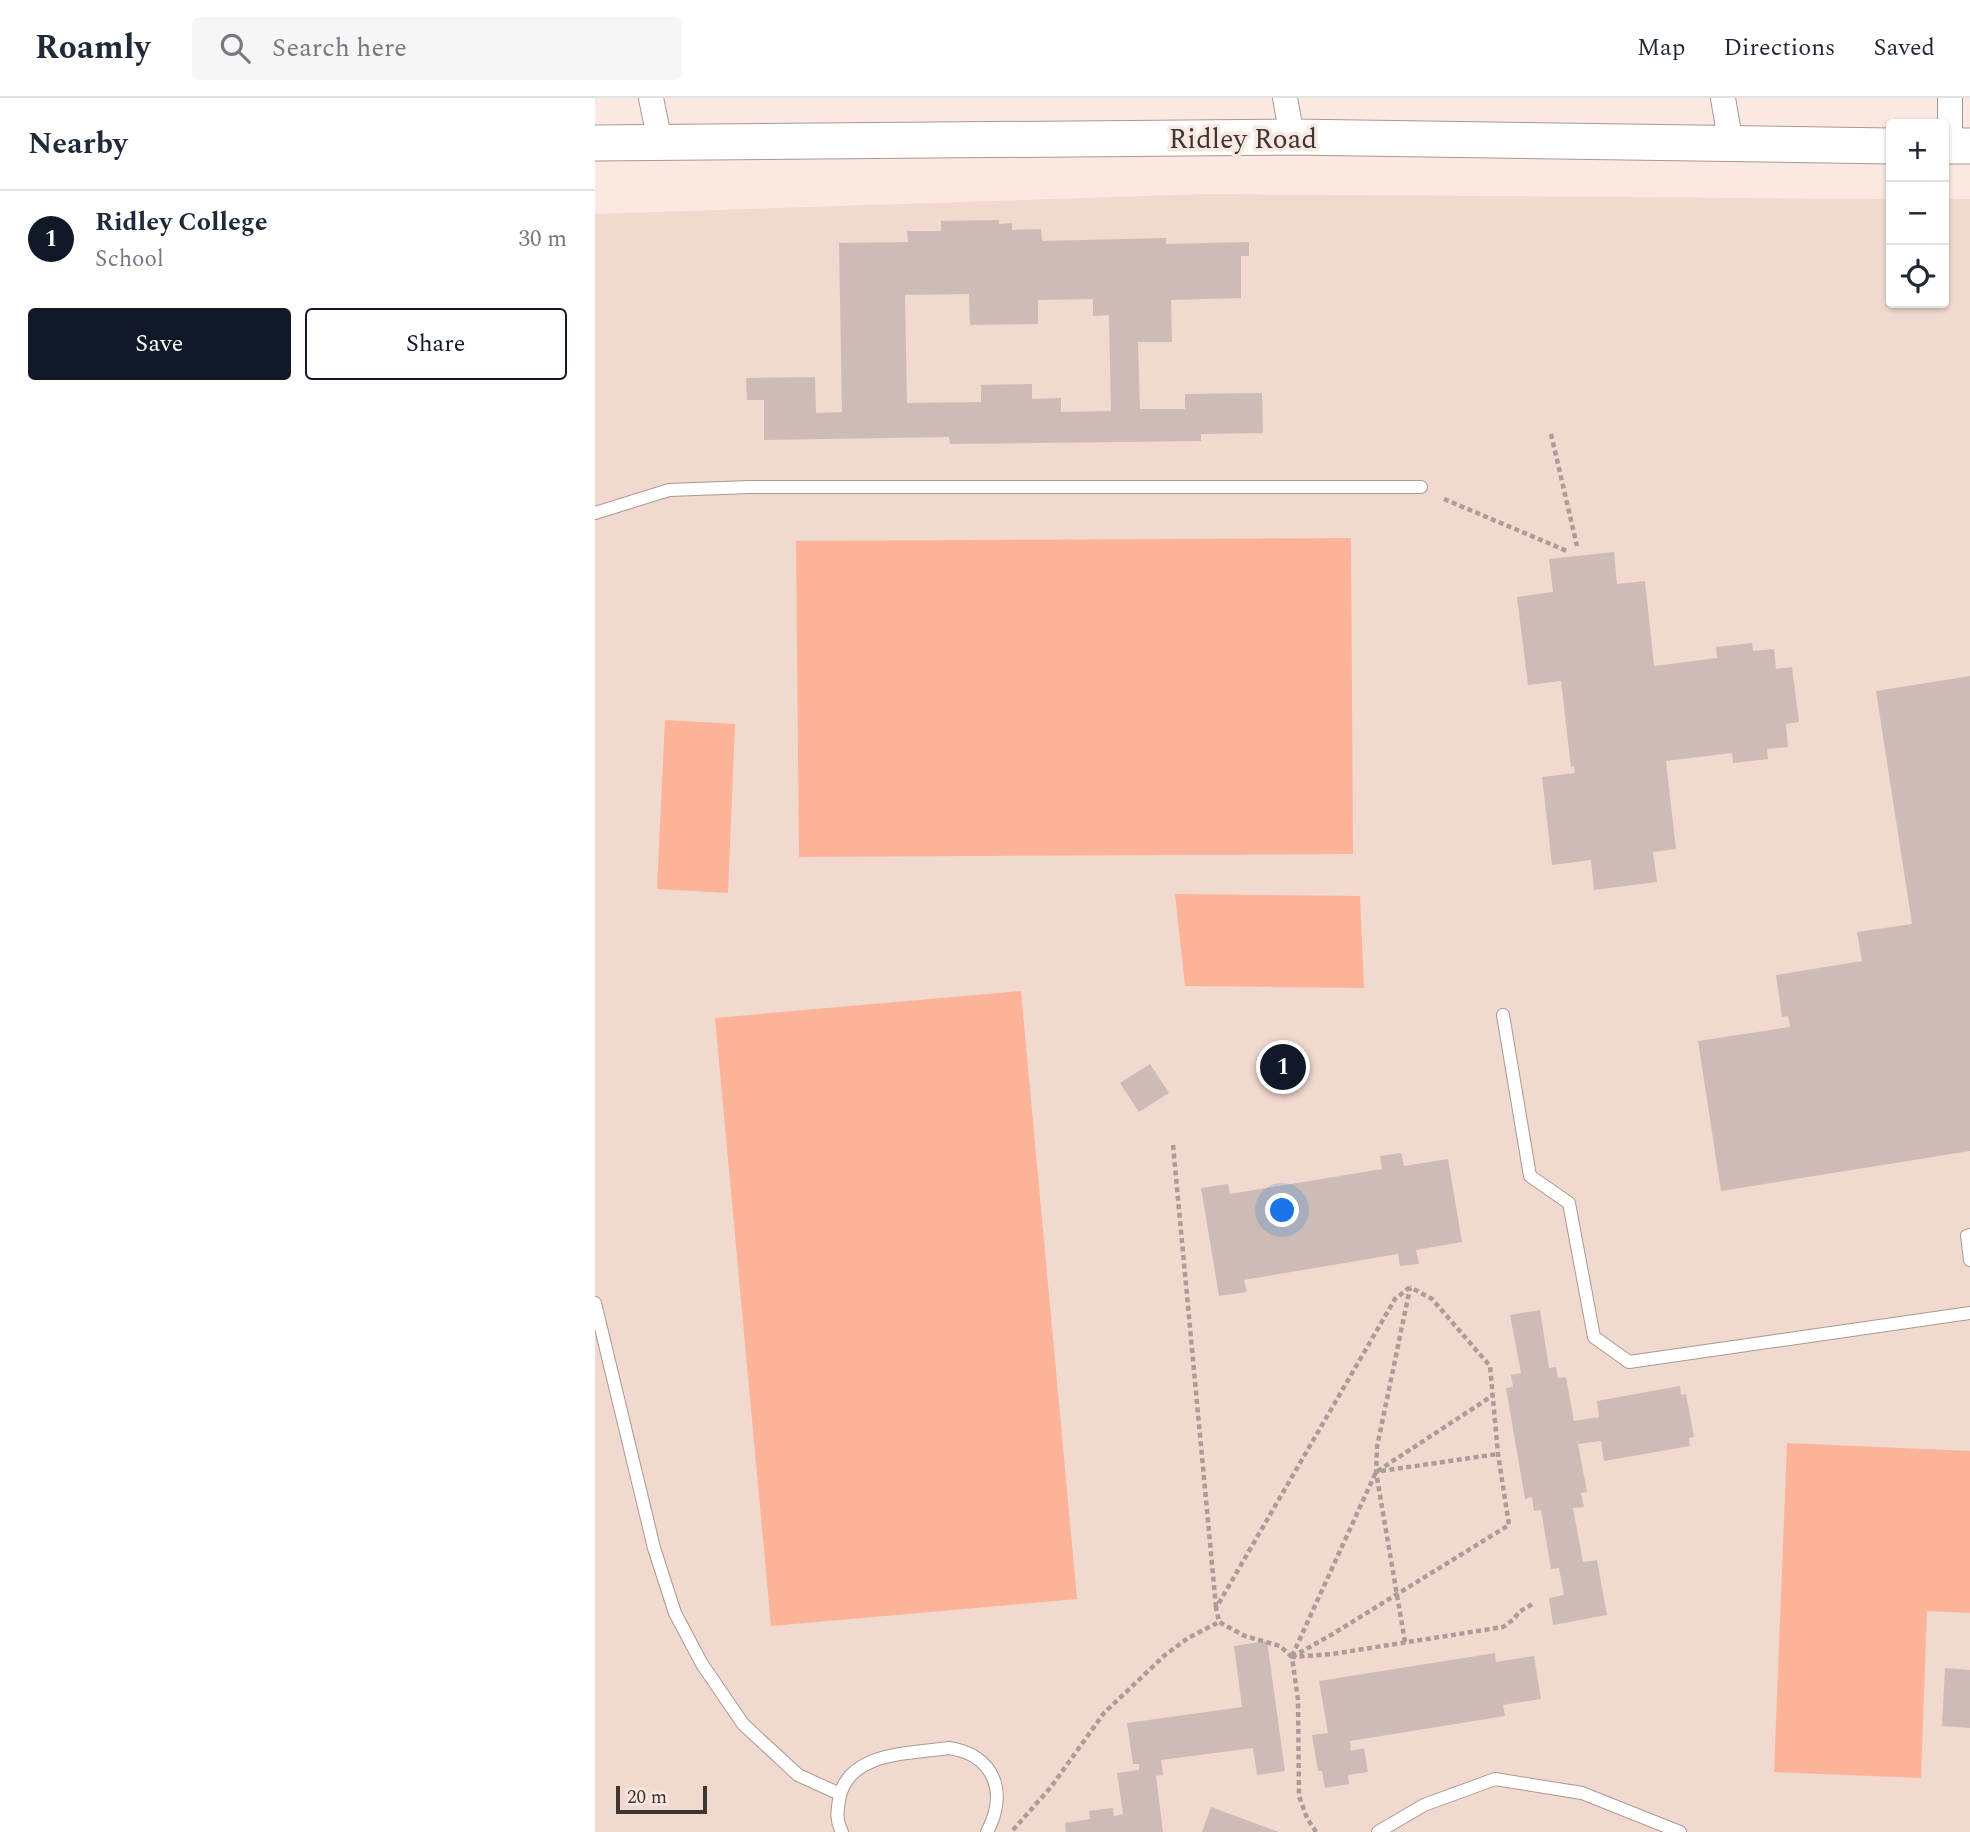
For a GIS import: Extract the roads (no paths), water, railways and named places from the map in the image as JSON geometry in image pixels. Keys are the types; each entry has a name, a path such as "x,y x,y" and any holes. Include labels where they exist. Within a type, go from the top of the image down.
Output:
{"street":[{"path":"651,98 660,142"},
{"path":"1285,98 1292,137"},
{"path":"1723,98 1731,145"},
{"path":"1950,98 1955,146"},
{"name":"Ridley Road","path":"595,143 1292,137 1886,146"}],"lane":[{"path":"595,513 669,490 736,487 1421,487"},
{"path":"1503,1015 1530,1176 1569,1203 1594,1337 1629,1362 1970,1313"},
{"path":"1970,1235 1967,1236 1970,1260"},
{"path":"595,1303 654,1548 675,1613 702,1664 743,1724 797,1775 840,1794"},
{"path":"842,1832 837,1812 840,1794 854,1772 868,1762 949,1748 959,1749 984,1764 992,1775 997,1788 996,1814 987,1832"},
{"path":"1378,1832 1424,1805 1495,1779 1582,1793 1680,1832"}],"place":[{"name":"Ridley College","path":"1283,1067"}]}
